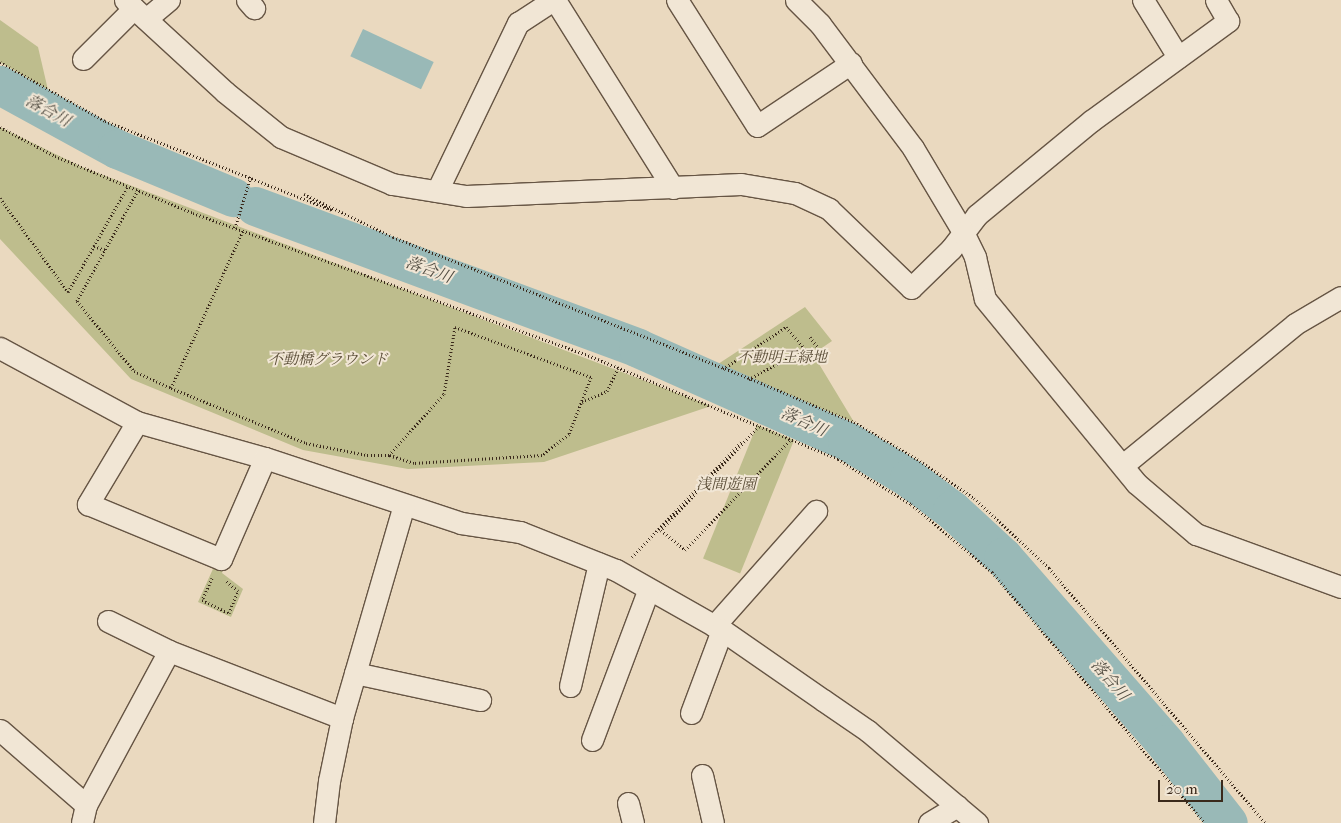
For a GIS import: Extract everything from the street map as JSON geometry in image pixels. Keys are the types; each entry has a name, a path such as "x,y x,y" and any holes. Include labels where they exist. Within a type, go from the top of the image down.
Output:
{"street":[{"path":"83,59 135,9 169,0"},
{"path":"437,191 518,23 554,0 673,188"},
{"path":"677,0 757,126 851,63"},
{"path":"796,0 851,63 913,148 964,232 975,256 986,299 1136,483 1196,534 1341,588"},
{"path":"1143,0 1178,57"},
{"path":"135,9 281,138 392,184 466,196 741,184 795,193 815,200 830,209 911,288 964,232 977,215 1091,121 1228,21 1216,0"},
{"path":"1123,465 1295,324 1341,297"},
{"path":"0,348 137,422 265,458 461,523 520,532 608,567 648,591 718,628 868,731 977,823"},
{"path":"137,422 88,504 218,566 265,458"},
{"path":"324,823 342,718 404,505"},
{"path":"691,713 718,628 816,511"},
{"path":"570,686 608,567"},
{"path":"592,740 648,591"},
{"path":"108,622 169,651 342,718"},
{"path":"0,730 84,814 169,651"},
{"path":"355,673 480,700"},
{"path":"702,775 713,823"},
{"path":"929,823 957,806"}],"path":[{"path":"0,62 105,121 250,176 332,210 304,194 393,237 854,422 974,498 1049,568 1265,823"},
{"path":"0,127 55,156 138,190 243,231 618,368 838,458 911,504 992,572 1204,823"},
{"path":"235,228 250,176"},
{"path":"0,198 68,292 128,186"},
{"path":"138,190 76,301 134,371 171,388 306,443 367,455 390,455 414,463 542,455 569,434 590,377 455,326 444,394 390,455"},
{"path":"171,388 243,231"},
{"path":"94,246 105,250"},
{"path":"723,369 786,327 805,349 748,379"},
{"path":"810,337 819,349"},
{"path":"582,402 608,391 618,368"},
{"path":"758,425 661,530 685,550 791,439"},
{"path":"608,567 758,425"},
{"path":"218,566 238,592 229,613 202,600 218,566"}],"green space":[{"path":"0,20 38,47 48,90 0,62"},
{"name":"不動橋グラウンド","path":"0,127 82,167 711,406 544,462 408,469 303,450 131,379 0,239"},
{"name":"不動明王緑地","path":"805,307 832,341 813,354 854,422 715,366"},
{"path":"757,425 794,440 740,573 703,559"},
{"path":"217,560 225,563 222,573 243,589 231,617 198,602"}],"water":[{"path":"363,29 434,62 421,89 350,56"}],"waterway":[{"name":"落合川","path":"0,85 117,149 233,197"},
{"name":"落合川","path":"255,206 638,348 847,441 909,478 952,510 1003,557 1166,744 1228,823"}],"park label":[{"name":"浅間遊園","path":"726,485"}]}
